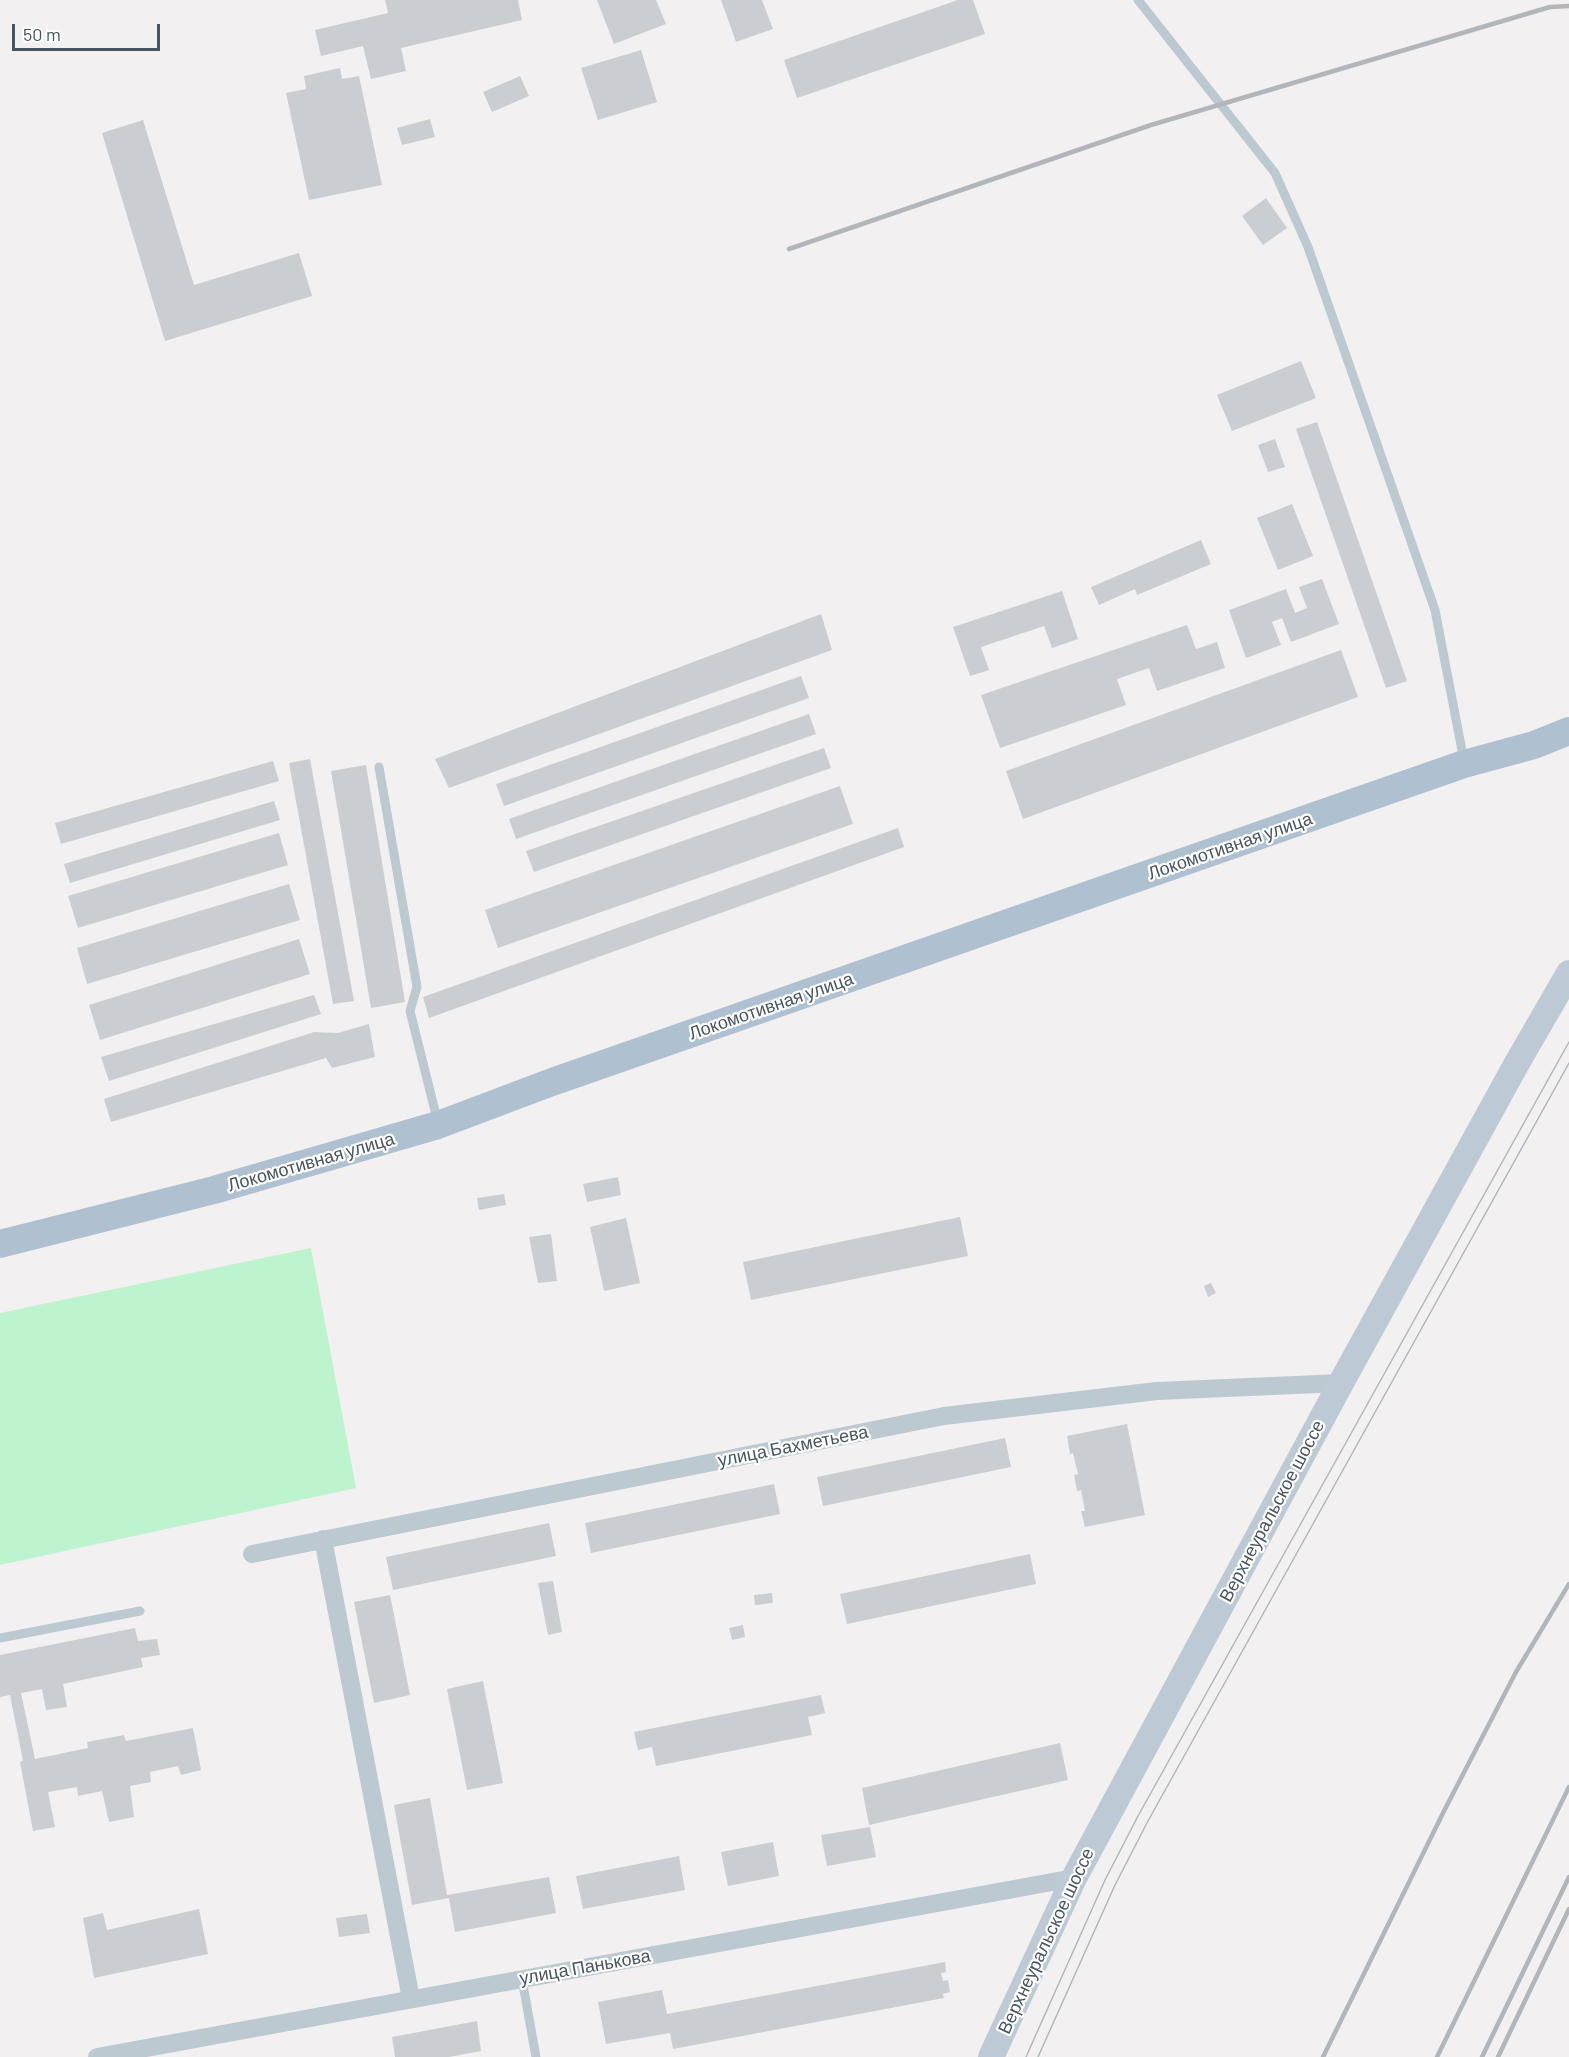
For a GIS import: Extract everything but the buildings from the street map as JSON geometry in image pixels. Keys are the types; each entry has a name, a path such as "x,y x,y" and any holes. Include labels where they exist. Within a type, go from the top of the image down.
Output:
{"main road":[{"path":"1534,745 1569,731"},
{"name":"Локомотивная улица","path":"0,1244 214,1190 438,1125 552,1082 1464,764 1534,745"},
{"path":"1534,745 1569,748"},
{"name":"Верхнеуральское шоссе","path":"991,2057 1074,1878 1341,1383 1511,1073 1569,973"}],"street":[{"name":"улица Бахметьева","path":"252,1554 944,1416 1157,1391 1341,1383"},
{"path":"323,1539 411,1999"},
{"name":"улица Панькова","path":"97,2057 1074,1878"}],"lane":[{"path":"1138,0 1275,173 1308,247 1435,610 1464,764"},
{"path":"379,767 417,987 411,1011 438,1125"},
{"path":"0,1638 140,1611"},
{"path":"522,1979 536,2057"}],"green space":[{"path":"311,1248 356,1488 0,1565 0,1313"}],"tram line":[{"path":"1026,2057 1105,1880 1138,1816 1569,1042"},
{"path":"1038,2057 1115,1885 1148,1821 1569,1063"}],"railway":[{"path":"789,249 1151,125 1550,7 1569,6"},
{"path":"1323,2057 1444,1811 1516,1672 1569,1584"},
{"path":"1437,2057 1569,1787"},
{"path":"1482,2057 1569,1877"},
{"path":"1498,2057 1569,1909"}]}
